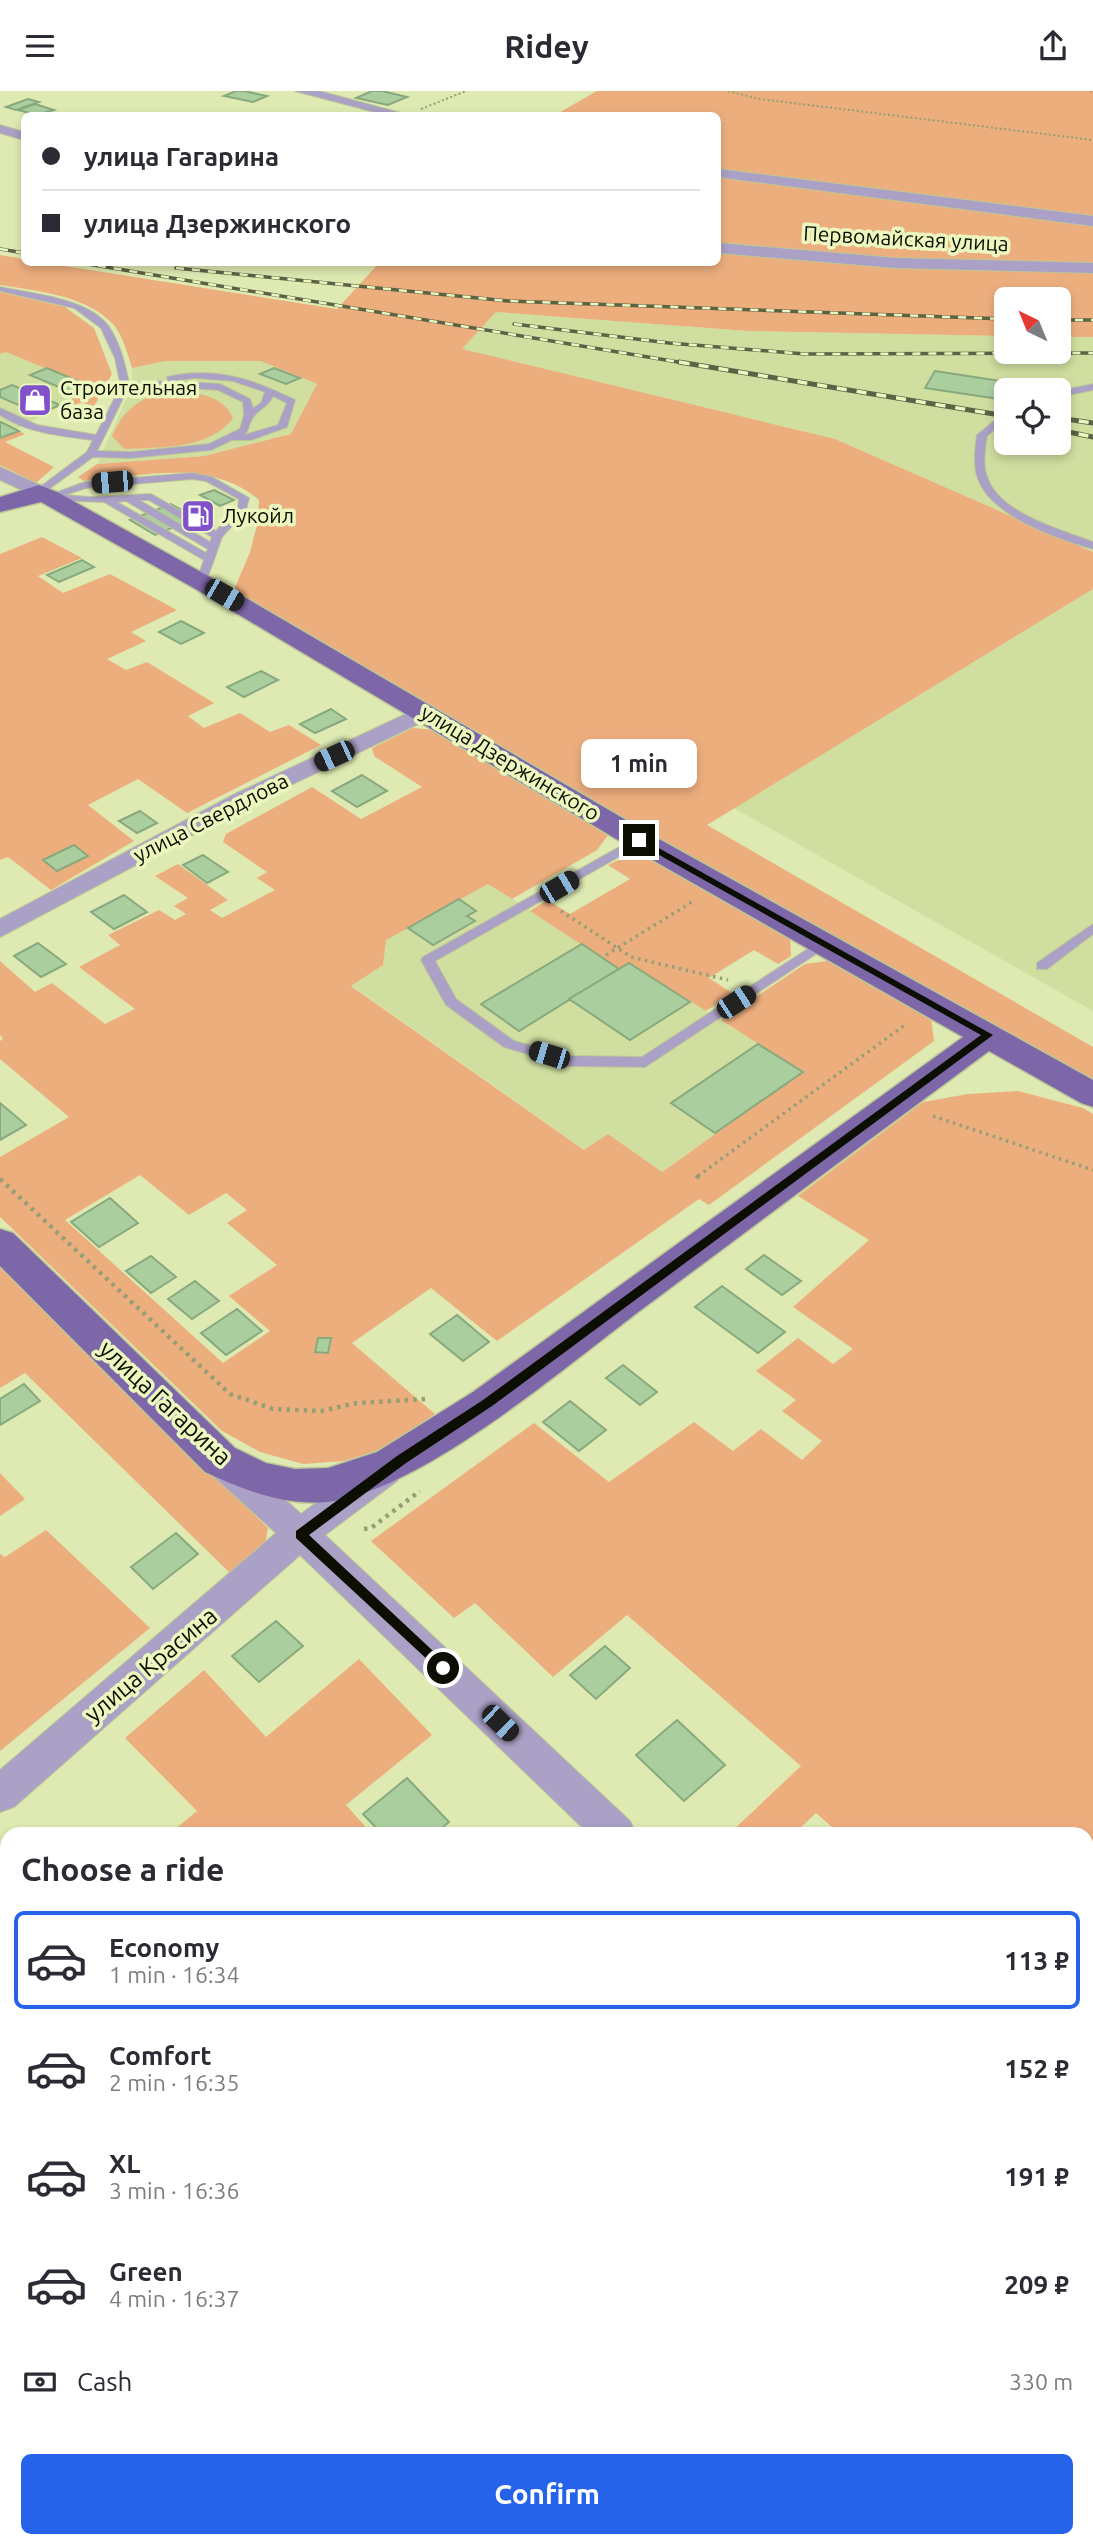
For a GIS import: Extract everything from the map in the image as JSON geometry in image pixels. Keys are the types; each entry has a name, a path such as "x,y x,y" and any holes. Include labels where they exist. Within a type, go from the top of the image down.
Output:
{"main road":[{"path":"0,505 44,494"},
{"name":"улица Дзержинского","path":"44,494 205,570 425,712 639,840 1093,1095"},
{"path":"402,1459 487,1403 988,1035"},
{"name":"улица Гагарина","path":"0,1243 220,1460 247,1476 281,1487 313,1487 360,1478 402,1459"}],"street":[{"path":"302,91 389,112"},
{"path":"0,129 21,135"},
{"path":"721,173 1093,221"},
{"name":"Первомайская улица","path":"721,247 896,263 1093,268"},
{"name":"улица Дзержинского","path":"0,473 44,494"},
{"name":"улица Свердлова","path":"0,929 243,799 425,712"},
{"name":"улица Красина","path":"0,1794 300,1534 402,1459"},
{"path":"220,1460 609,1827"}],"lane":[{"path":"0,289 77,306 105,327 119,358 125,386 91,454 44,494"},
{"path":"125,386 154,383 190,374 243,378 292,402 282,427 251,437 228,439"},
{"path":"91,454 131,455 211,447 244,431 249,415 247,401 220,387 154,383"},
{"path":"1071,392 1093,387"},
{"path":"249,415 265,404 270,391"},
{"path":"0,411 16,423 98,438"},
{"path":"994,424 982,435 979,458 984,483 1002,502 1031,520 1093,546"},
{"path":"44,494 85,485 192,476 209,479 244,498 243,508 217,536 205,570 107,499"},
{"path":"44,494 107,499 150,497 217,536"},
{"path":"128,498 212,547"},
{"path":"639,840 428,960 451,1002 509,1044 569,1061 645,1062 825,944"},
{"path":"1042,966 1093,928"}],"path":[{"path":"417,111 466,91"},
{"path":"728,91 760,99 1093,140"},
{"path":"539,898 631,957 758,987"},
{"path":"606,955 697,899"},
{"path":"696,1178 906,1024"},
{"path":"926,1114 1093,1170"},
{"path":"0,1179 230,1394 273,1409 321,1411 357,1402 454,1395 487,1403"}],"shaded area":[{"path":"597,91 1093,91 1093,337 1071,337 1071,287 994,287 994,336 748,331 496,312 462,349 835,439 1093,552 1093,589 707,825 1093,1047 1093,1083 649,834 234,590 250,552 258,521 259,500 240,487 198,474 153,474 84,481 78,477 97,464 204,456 291,434 317,384 261,361 165,361 132,368 119,333 101,314 74,300 0,285 0,255 21,258 21,266 65,266 337,309 376,266 721,266 721,112 560,112"},
{"path":"0,292 65,307 94,328 112,374 93,408 82,402 68,408 60,405 93,388 6,352 0,354"},
{"path":"496,312 748,331 994,336 994,364 1071,364 1071,337 1093,337 1093,552 835,439 461,350"},
{"name":"Строительная база","path":"6,352 94,388 0,438 0,354"},
{"path":"165,361 261,361 317,384 292,434 204,456 97,464 132,386 132,368"},
{"path":"175,391 201,394 216,400 229,410 233,418 211,436 183,445 124,449 112,436 123,417 136,404 153,396"},
{"path":"19,431 25,434 5,442 54,467 36,483 0,465 0,439"},
{"path":"42,537 82,558 38,576 63,593 110,574 177,610 131,632 146,641 107,659 126,670 147,662 214,703 188,716 204,728 240,713 270,732 289,725 321,745 187,813 138,779 88,805 134,841 51,890 8,857 0,860 0,554"},
{"path":"1093,589 1093,1011 734,808"},
{"path":"413,728 434,730 609,834 597,850 512,899 488,884 386,940 383,965 351,986 584,1150 608,1134 662,1172 802,1072 721,1020 805,964 834,960 931,1018 934,1041 709,1205 699,1199 497,1341 431,1288 352,1343 435,1414 388,1447 344,1461 303,1464 260,1452 222,1431 0,1217 0,1157 69,1117 0,1059 0,1041 3,1039 0,1035 0,961 35,992 52,983 105,1024 135,1009 79,967 120,945 108,935 159,910 175,920 186,914 174,906 188,898 155,876 178,864 228,900 210,910 222,918 275,890 257,878 267,872 223,842 226,834 312,787 361,819 422,787 374,756 372,748","holes":["140,1175 189,1215 226,1193 247,1210 227,1223 277,1265 229,1296 270,1331 223,1363 65,1220"]},
{"path":"625,857 664,862 790,934 791,956 778,964 754,950 709,978 732,993 706,1011 629,963 619,969 530,911 547,900 570,914 630,879 608,865"},
{"path":"488,883 619,968 629,963 803,1072 661,1172 608,1134 585,1150 351,985 383,965 385,940"},
{"path":"1018,1091 1083,1108 1093,1114 1093,1827 832,1827 816,1813 801,1827 736,1827 801,1766 627,1615 553,1677 475,1603 454,1618 371,1541 534,1423 609,1482 694,1422 733,1451 761,1429 802,1460 822,1441 782,1411 796,1400 756,1371 798,1338 833,1364 853,1349 793,1307 869,1240 798,1196 923,1102 968,1094"},
{"path":"0,1264 268,1528 263,1556 234,1577 25,1373 0,1388"},
{"path":"0,1473 25,1499 0,1516"},
{"path":"46,1530 150,1628 0,1751 0,1554 5,1557"},
{"path":"359,1659 432,1735 346,1805 366,1827 178,1827 197,1811 125,1738 204,1670 266,1737"}],"building":[{"path":"236,91 267,96 253,102 224,96"},
{"path":"372,91 407,97 388,105 356,98"},
{"path":"28,99 39,102 16,110 6,107"},
{"path":"35,104 54,110 26,112 18,110"},
{"path":"47,368 94,388 78,395 30,375"},
{"path":"274,368 300,378 286,384 260,374"},
{"path":"935,371 994,380 994,398 925,388"},
{"path":"12,385 60,405 39,414 0,397 0,390"},
{"path":"1,422 19,431 0,438"},
{"path":"214,490 234,500 220,506 200,495"},
{"path":"171,504 196,518 155,535 130,520"},
{"path":"82,560 94,567 59,582 47,575"},
{"path":"181,621 204,633 181,644 159,632"},
{"path":"261,671 278,680 244,697 227,687"},
{"path":"331,709 346,719 315,733 300,724"},
{"path":"362,775 387,791 357,807 332,791"},
{"path":"140,811 157,823 137,833 119,821"},
{"path":"74,845 88,856 57,871 43,860"},
{"path":"203,855 228,872 207,883 183,865"},
{"path":"124,895 147,912 114,929 91,912"},
{"path":"459,899 476,911 467,916 475,921 433,945 408,928"},
{"path":"38,943 66,964 41,977 14,956"},
{"path":"582,944 619,969 519,1031 481,1004"},
{"path":"629,963 690,1002 630,1040 569,999"},
{"path":"758,1044 803,1072 715,1133 671,1103"},
{"path":"0,1103 26,1125 0,1140"},
{"path":"110,1198 138,1223 99,1247 71,1222"},
{"path":"764,1255 801,1281 782,1295 746,1269"},
{"path":"151,1256 176,1277 151,1293 126,1271"},
{"path":"195,1281 219,1301 192,1319 168,1299"},
{"path":"722,1286 785,1332 758,1353 695,1307"},
{"path":"237,1309 262,1331 226,1355 201,1333"},
{"path":"457,1315 489,1342 463,1361 430,1334"},
{"path":"318,1338 331,1338 328,1353 315,1352"},
{"path":"623,1365 657,1392 640,1405 606,1378"},
{"path":"24,1384 40,1401 0,1425 0,1399"},
{"path":"570,1401 606,1430 579,1451 543,1422"},
{"path":"176,1533 198,1554 153,1589 131,1567"},
{"path":"276,1621 303,1646 259,1682 232,1656"},
{"path":"605,1646 630,1668 596,1699 570,1675"},
{"path":"677,1720 725,1765 684,1801 636,1755"},
{"path":"407,1778 449,1822 443,1827 375,1827 363,1814"}],"railway":[{"path":"0,249 21,252"},
{"path":"100,266 690,364"},
{"path":"176,268 508,301 994,319"},
{"path":"1071,320 1093,320"},
{"path":"514,324 669,343 805,354 1093,353"},
{"path":"679,362 994,414"},
{"path":"1071,420 1093,423"},
{"path":"1071,432 1093,437"}],"place":[{"name":"Строительная база","path":"35,400"},
{"name":"Лукойл","path":"198,516"}],"route":[{"path":"443,1668 300,1534 402,1459 487,1403 988,1035 639,840"}]}
